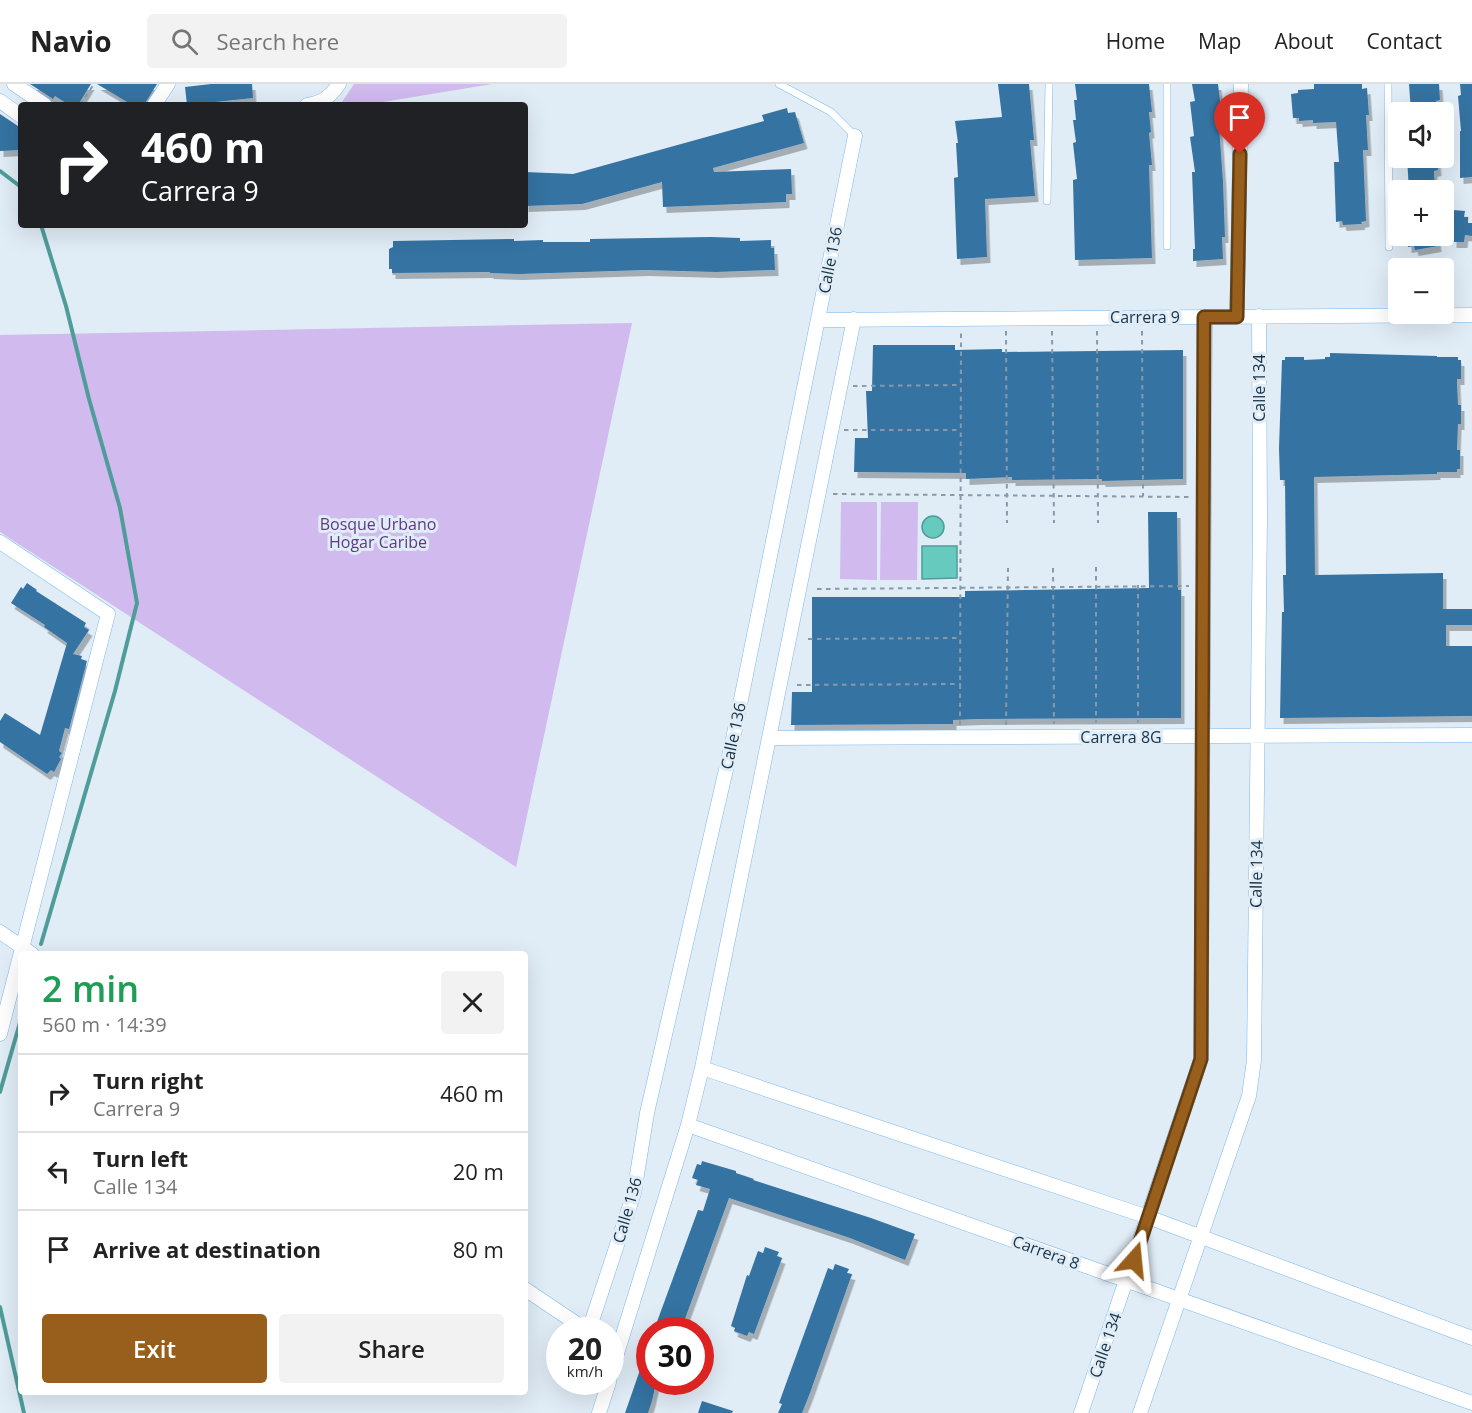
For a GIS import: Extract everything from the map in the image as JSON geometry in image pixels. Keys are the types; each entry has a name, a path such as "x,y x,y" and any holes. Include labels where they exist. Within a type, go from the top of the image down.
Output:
{"street":[{"path":"14,84 41,102"},
{"path":"156,102 168,84"},
{"path":"317,102 332,94 339,84"},
{"path":"1237,317 1241,84"},
{"path":"0,101 18,114"},
{"name":"Calle 136","path":"591,1317 634,1193 647,1113 733,738 819,320 834,214 855,136"},
{"name":"Carrera 9","path":"819,320 1472,315"},
{"name":"Calle 134","path":"1140,1413 1249,1096 1254,1060 1260,518 1259,316"},
{"name":"Calle 134","path":"1082,1413 1201,1059 1204,317"},
{"name":"Calle 136","path":"624,1331 688,1125 702,1068 854,319"},
{"path":"0,542 108,614 27,951 0,932"},
{"name":"Carrera 8G","path":"770,738 1472,735"},
{"path":"0,1034 18,979"},
{"path":"702,1068 1148,1217 1472,1338"},
{"name":"Carrera 8","path":"688,1125 1472,1403"},
{"path":"528,1291 567,1317"},
{"path":"599,1413 605,1395"}],"lane":[{"path":"779,84 831,112 855,136"},
{"path":"1047,201 1049,84"},
{"path":"1167,84 1167,246"},
{"path":"1388,84 1389,247"}],"path":[{"path":"82,102 94,84"},
{"path":"1006,331 1007,523"},
{"path":"1052,331 1054,523"},
{"path":"1097,331 1098,523"},
{"path":"1142,331 1143,497"},
{"path":"960,730 961,332"},
{"path":"853,386 961,385"},
{"path":"844,430 961,430"},
{"path":"830,494 1190,497"},
{"path":"1096,567 1096,729"},
{"path":"1006,730 1008,568"},
{"path":"1053,568 1054,730"},
{"path":"1138,585 1138,729"},
{"path":"817,589 961,586 1191,586"},
{"path":"808,639 961,638"},
{"path":"797,685 961,684"}],"green space":[{"path":"354,84 492,84 383,102 342,102"},
{"name":"Bosque Urbano Hogar Caribe","path":"632,323 516,867 0,532 0,335"},
{"path":"841,502 877,502 877,580 840,579"},
{"path":"881,502 918,502 917,580 880,580"}],"shaded area":[{"path":"929,516 937,516 944,523 944,531 937,538 929,538 922,531 922,523"},
{"path":"922,546 957,546 957,578 922,579"}],"building":[{"path":"30,84 91,84 80,102 64,102 55,96 53,99"},
{"path":"97,84 157,84 146,102 127,102"},
{"path":"211,84 252,84 253,98 187,102 185,87"},
{"path":"998,84 1029,84 1034,140 1030,140 1035,196 985,199 987,257 957,259 954,178 958,177 956,143 958,143 955,121 1002,117"},
{"path":"1075,84 1149,84 1152,112 1149,112 1151,132 1149,133 1152,165 1149,165 1152,258 1075,260 1073,180 1077,179 1073,120 1076,120 1074,100 1077,100"},
{"path":"1192,84 1218,84 1223,125 1219,126 1225,237 1222,237 1223,259 1193,261 1193,249 1195,249 1192,172 1195,172 1190,137 1194,136 1190,102 1195,101"},
{"path":"1314,84 1362,84 1362,89 1367,88 1368,150 1363,150 1366,221 1361,222 1362,224 1343,225 1342,221 1336,222 1334,162 1339,162 1336,122 1313,123 1313,120 1299,121 1299,118 1293,118 1291,94 1298,93 1298,90 1314,89"},
{"path":"1409,84 1439,84 1440,100 1410,102"},
{"path":"1460,84 1472,84 1472,177 1460,178 1461,131 1458,96 1461,95"},
{"path":"787,108 788,113 795,112 804,143 713,168 714,172 791,169 792,194 786,194 786,202 663,207 662,182 582,204 528,206 528,172 573,174 764,121 762,115"},
{"path":"0,114 18,126 18,150 0,151"},
{"path":"1408,168 1438,168 1434,171 1434,180 1408,180"},
{"path":"1454,210 1465,211 1464,217 1468,217 1468,223 1472,223 1472,236 1465,235 1464,242 1454,242"},
{"path":"740,238 740,241 771,240 771,248 774,248 775,270 716,272 645,270 519,274 392,273 392,269 389,269 389,249 393,247 393,241 514,239 514,241 590,242 590,239"},
{"path":"1414,246 1438,246 1415,250"},
{"path":"873,345 955,345 955,350 1002,349 1002,352 1183,350 1183,479 1012,480 1012,477 966,479 966,473 854,472 855,438 868,438 866,391 872,391"},
{"path":"1330,353 1458,357 1458,360 1461,360 1461,379 1457,379 1458,405 1461,405 1457,450 1460,450 1460,469 1457,469 1457,472 1437,472 1437,474 1314,477 1315,575 1443,573 1443,609 1472,609 1472,625 1446,625 1446,646 1472,646 1472,716 1280,718 1283,575 1286,575 1285,480 1280,480 1279,448 1282,360 1285,360 1285,357 1304,357 1304,360 1325,359 1325,357 1330,357"},
{"path":"1148,512 1177,512 1178,590 1181,590 1181,718 978,719 953,720 953,724 791,725 792,692 812,692 812,597 965,597 965,591 1149,588"},
{"path":"27,583 86,623 84,627 89,630 73,654 82,656 81,659 87,661 69,729 65,728 59,751 62,753 59,757 61,759 54,772 51,770 47,774 0,742 0,721 5,713 40,735 67,643 44,627 45,625 11,603 21,587 23,589"},
{"path":"702,1161 736,1171 753,1180 915,1234 905,1260 850,1238 729,1198 686,1317 659,1317 698,1210 703,1211 710,1189 696,1185 698,1180 692,1178 697,1164 701,1165"},
{"path":"765,1247 779,1252 777,1256 782,1258 754,1334 749,1332 747,1336 734,1331 735,1328 731,1326 747,1275 749,1276 758,1251 763,1253"},
{"path":"835,1264 849,1269 847,1273 852,1274 810,1393 802,1413 778,1413 782,1404 779,1403 828,1268 833,1270"},
{"path":"636,1381 636,1395 653,1395 648,1413 625,1413"},
{"path":"702,1401 733,1411 732,1413 698,1413"}],"waterway":[{"path":"0,171 18,185"},
{"path":"41,944 115,691 137,603 120,508 66,306 42,228"},
{"path":"0,1092 18,1029"},
{"path":"0,1307 18,1386"},
{"path":"20,1395 24,1413"}],"route":[{"path":"1134,1260 1201,1059 1204,317 1237,317 1240,154"}]}
